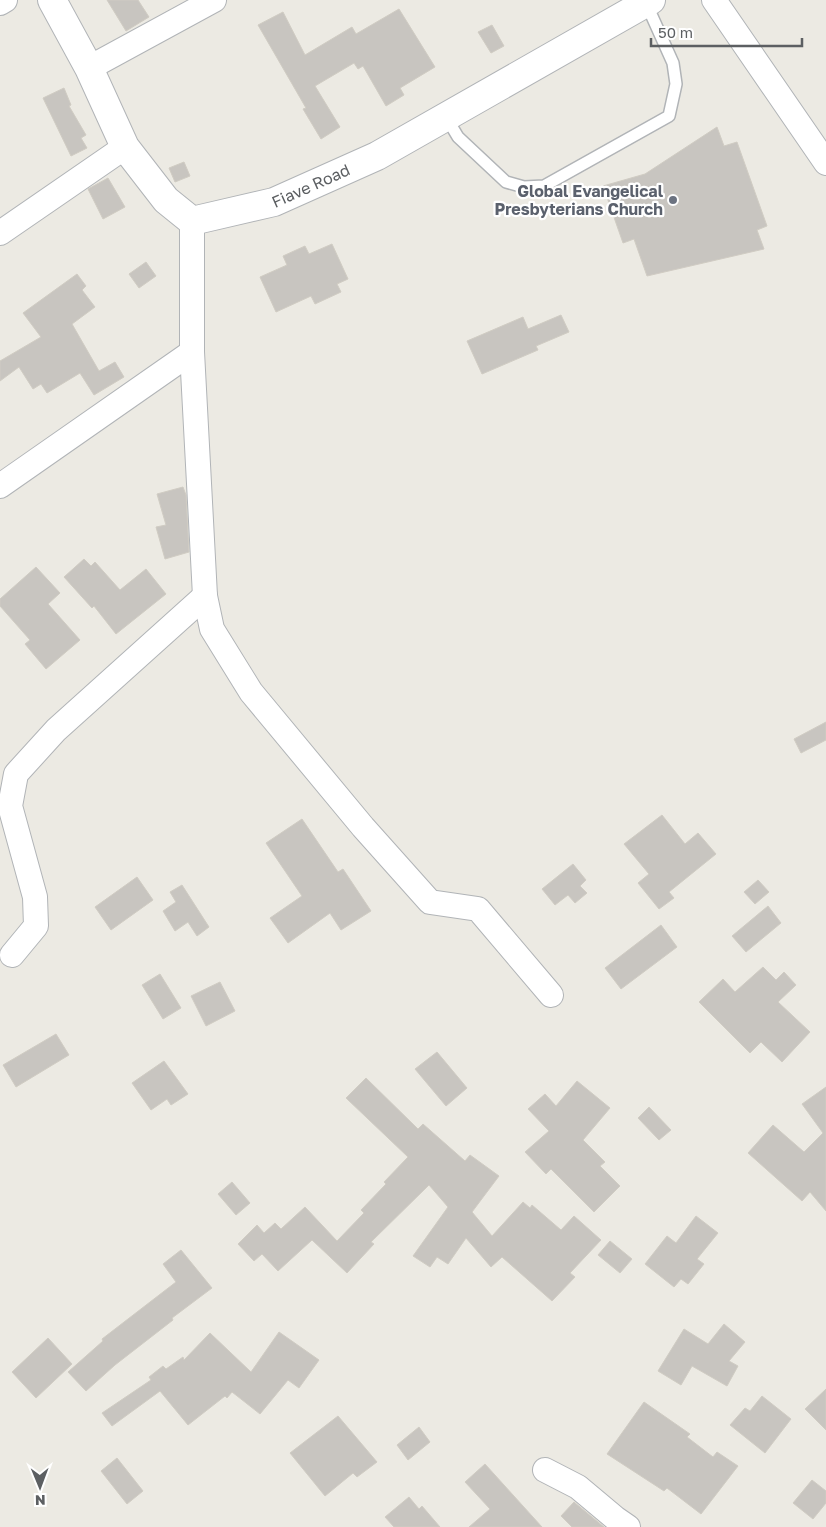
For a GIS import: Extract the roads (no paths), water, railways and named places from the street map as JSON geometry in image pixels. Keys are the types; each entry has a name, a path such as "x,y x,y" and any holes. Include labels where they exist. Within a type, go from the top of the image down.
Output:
{"street":[{"path":"0,3 5,0"},
{"path":"52,0 89,68 125,147 166,200 192,221 192,352 205,596 212,629 251,692 363,827 430,902 478,909 551,995"},
{"path":"89,68 214,0"},
{"path":"714,0 826,163"},
{"name":"Fiave Road","path":"192,221 274,202 377,156 649,1"},
{"path":"0,233 125,147"},
{"path":"0,486 192,352"},
{"path":"12,955 36,926 35,897 10,806 16,774 56,730 205,596"},
{"path":"546,1470 578,1487 614,1518 628,1527"}],"lane":[{"path":"446,117 458,137 506,182 524,186 544,186 669,116 676,84 673,63 649,1"}],"place":[{"name":"Global Evangelical Presbyterians Church","path":"673,200"}]}
